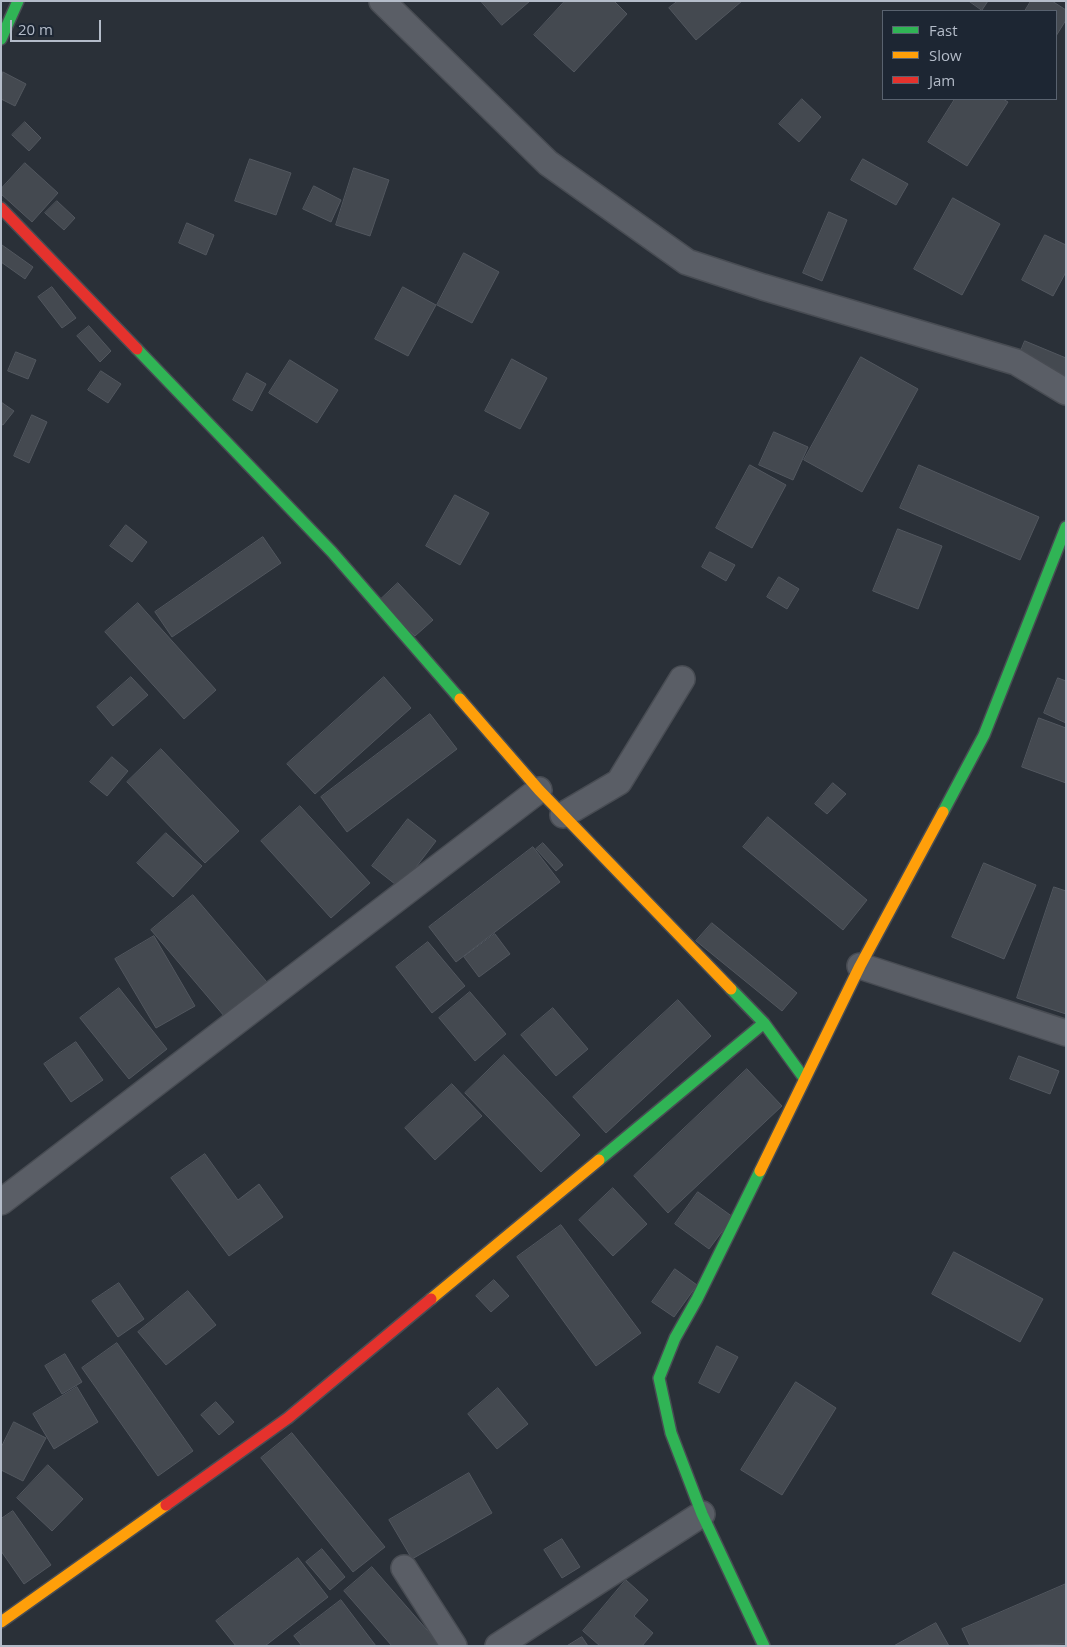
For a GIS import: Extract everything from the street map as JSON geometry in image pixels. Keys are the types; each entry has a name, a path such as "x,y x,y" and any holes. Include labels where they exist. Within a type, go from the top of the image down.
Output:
{"street":[{"path":"1,39 18,1"},
{"path":"382,1 548,163 687,262 763,287 1016,362 1066,392"},
{"path":"1,208 332,552 539,790 764,1023 804,1078"},
{"path":"764,1646 702,1514 671,1433 660,1378 675,1338 698,1299 860,966 984,735 1066,527"},
{"path":"563,815 619,782 682,679"},
{"path":"1,1202 539,790"},
{"path":"860,966 1066,1033"},
{"path":"1,1622 288,1418 764,1023"},
{"path":"498,1646 702,1514"},
{"path":"404,1568 454,1646"}],"building":[{"path":"481,1 530,1 502,25"},
{"path":"565,1 614,1 627,14 574,72 534,35"},
{"path":"678,1 742,1 696,40 669,8"},
{"path":"969,1 988,1 982,10"},
{"path":"1031,1 1052,1 1066,10 1066,20 1057,34 1057,10 1026,10"},
{"path":"3,72 26,84 15,106 1,99"},
{"path":"802,99 821,117 799,142 779,124"},
{"path":"954,100 1005,100 1008,102 967,166 928,142"},
{"path":"25,122 41,138 29,151 12,135"},
{"path":"250,159 291,173 276,215 235,201"},
{"path":"863,159 908,184 896,205 851,180"},
{"path":"25,163 58,193 32,222 1,194 1,189"},
{"path":"354,168 389,180 370,236 336,225"},
{"path":"314,186 341,200 331,222 303,209"},
{"path":"953,198 1000,224 962,295 914,269"},
{"path":"57,201 75,218 64,230 45,213"},
{"path":"829,212 847,220 822,281 803,273"},
{"path":"187,223 214,235 206,255 179,243"},
{"path":"1045,235 1066,245 1066,272 1053,296 1022,280"},
{"path":"2,245 33,267 25,279 1,262"},
{"path":"464,253 499,272 472,323 437,305"},
{"path":"52,287 76,318 62,328 38,297"},
{"path":"403,287 436,305 408,356 375,339"},
{"path":"89,326 111,351 100,362 77,336"},
{"path":"1025,341 1066,358 1066,377 1018,358"},
{"path":"16,352 36,360 28,379 8,371"},
{"path":"861,357 918,389 862,492 804,460"},
{"path":"512,359 547,378 520,429 485,411"},
{"path":"290,360 338,390 317,423 269,393"},
{"path":"101,371 121,384 108,403 88,390"},
{"path":"247,373 266,384 252,411 233,400"},
{"path":"1,402 14,411 3,425 1,424"},
{"path":"32,415 47,422 29,463 14,456"},
{"path":"774,432 808,447 793,480 759,465"},
{"path":"750,465 786,485 752,548 716,528"},
{"path":"919,465 1039,517 1020,560 900,508"},
{"path":"455,495 489,513 460,565 426,546"},
{"path":"126,525 147,542 132,562 110,546"},
{"path":"898,529 942,546 918,609 873,591"},
{"path":"263,537 281,563 172,637 155,612"},
{"path":"710,552 735,565 726,581 702,567"},
{"path":"779,577 799,589 787,609 767,597"},
{"path":"398,583 433,620 415,636 380,600"},
{"path":"138,603 216,690 184,719 105,632"},
{"path":"131,677 148,695 113,726 97,707"},
{"path":"384,677 411,708 315,794 287,764"},
{"path":"1058,678 1066,681 1066,723 1044,713"},
{"path":"430,714 457,749 347,832 321,797"},
{"path":"1039,718 1066,728 1066,783 1022,767"},
{"path":"161,749 239,831 205,863 127,782"},
{"path":"112,757 128,771 107,796 90,782"},
{"path":"833,783 846,794 827,814 815,804"},
{"path":"300,806 370,883 331,918 261,841"},
{"path":"768,817 867,900 843,930 743,847"},
{"path":"408,819 436,841 400,888 372,866"},
{"path":"166,833 202,866 173,897 137,863"},
{"path":"543,843 563,865 556,871 536,849"},
{"path":"533,847 560,882 456,962 429,927"},
{"path":"984,863 1036,885 1004,959 952,937"},
{"path":"1054,887 1066,891 1066,1014 1017,998"},
{"path":"193,895 272,988 230,1023 151,930"},
{"path":"712,923 797,993 782,1011 696,941"},
{"path":"495,934 510,954 479,977 464,957"},
{"path":"154,936 195,1006 156,1028 115,959"},
{"path":"428,942 465,986 432,1013 396,967"},
{"path":"119,988 167,1049 129,1079 80,1018"},
{"path":"470,992 506,1034 475,1061 439,1018"},
{"path":"678,1000 711,1036 606,1133 573,1097"},
{"path":"553,1008 588,1049 556,1076 521,1035"},
{"path":"76,1042 103,1080 71,1102 44,1064"},
{"path":"504,1055 580,1135 541,1172 465,1093"},
{"path":"1019,1056 1059,1071 1050,1094 1010,1079"},
{"path":"747,1069 782,1106 668,1213 634,1176"},
{"path":"452,1084 482,1116 435,1160 405,1128"},
{"path":"205,1154 238,1200 259,1184 283,1217 229,1256 171,1178"},
{"path":"613,1188 647,1224 613,1256 579,1220"},
{"path":"698,1192 733,1217 709,1249 675,1224"},
{"path":"561,1225 641,1333 596,1366 517,1257"},
{"path":"954,1252 1043,1299 1020,1342 932,1294"},
{"path":"675,1269 697,1285 674,1317 652,1302"},
{"path":"494,1280 509,1296 491,1312 476,1296"},
{"path":"119,1283 144,1319 118,1337 92,1301"},
{"path":"188,1291 216,1325 166,1365 138,1332"},
{"path":"117,1343 193,1451 158,1476 82,1368"},
{"path":"717,1346 738,1357 719,1393 699,1383"},
{"path":"65,1354 82,1382 62,1394 45,1366"},
{"path":"796,1382 836,1408 782,1495 741,1470"},
{"path":"77,1387 98,1422 54,1449 33,1414"},
{"path":"498,1388 528,1424 497,1449 468,1414"},
{"path":"216,1402 234,1422 219,1435 201,1415"},
{"path":"14,1422 46,1438 23,1481 1,1470 1,1448"},
{"path":"292,1433 385,1547 353,1572 261,1458"},
{"path":"48,1465 83,1499 52,1531 17,1498"},
{"path":"469,1473 492,1513 412,1559 389,1520"},
{"path":"13,1511 51,1565 24,1584 1,1551 1,1519"},
{"path":"562,1539 580,1567 562,1578 544,1550"},
{"path":"322,1549 345,1577 330,1590 306,1562"},
{"path":"298,1558 328,1597 265,1646 236,1646 216,1621"},
{"path":"372,1567 441,1646 392,1646 344,1591"},
{"path":"626,1580 648,1600 634,1616 653,1633 642,1646 600,1646 583,1631"},
{"path":"1066,1584 1066,1644 970,1646 962,1629"},
{"path":"341,1600 376,1646 302,1646 294,1636"},
{"path":"936,1623 949,1646 894,1646"},
{"path":"582,1637 588,1646 567,1646"}],"traffic: fast":[{"path":"1,39 18,1"},
{"path":"137,349 332,552 460,699"},
{"path":"943,812 984,735 1066,527"},
{"path":"731,989 764,1023 804,1078"},
{"path":"599,1160 764,1023"},
{"path":"760,1171 697,1299 675,1338 659,1378 671,1433 702,1514 764,1646"}],"traffic: slow":[{"path":"460,699 539,790 731,989"},
{"path":"760,1171 860,966 943,812"},
{"path":"431,1299 599,1160"},
{"path":"1,1622 166,1505"}],"traffic: jam":[{"path":"1,208 137,349"},
{"path":"166,1505 288,1418 431,1299"}]}
